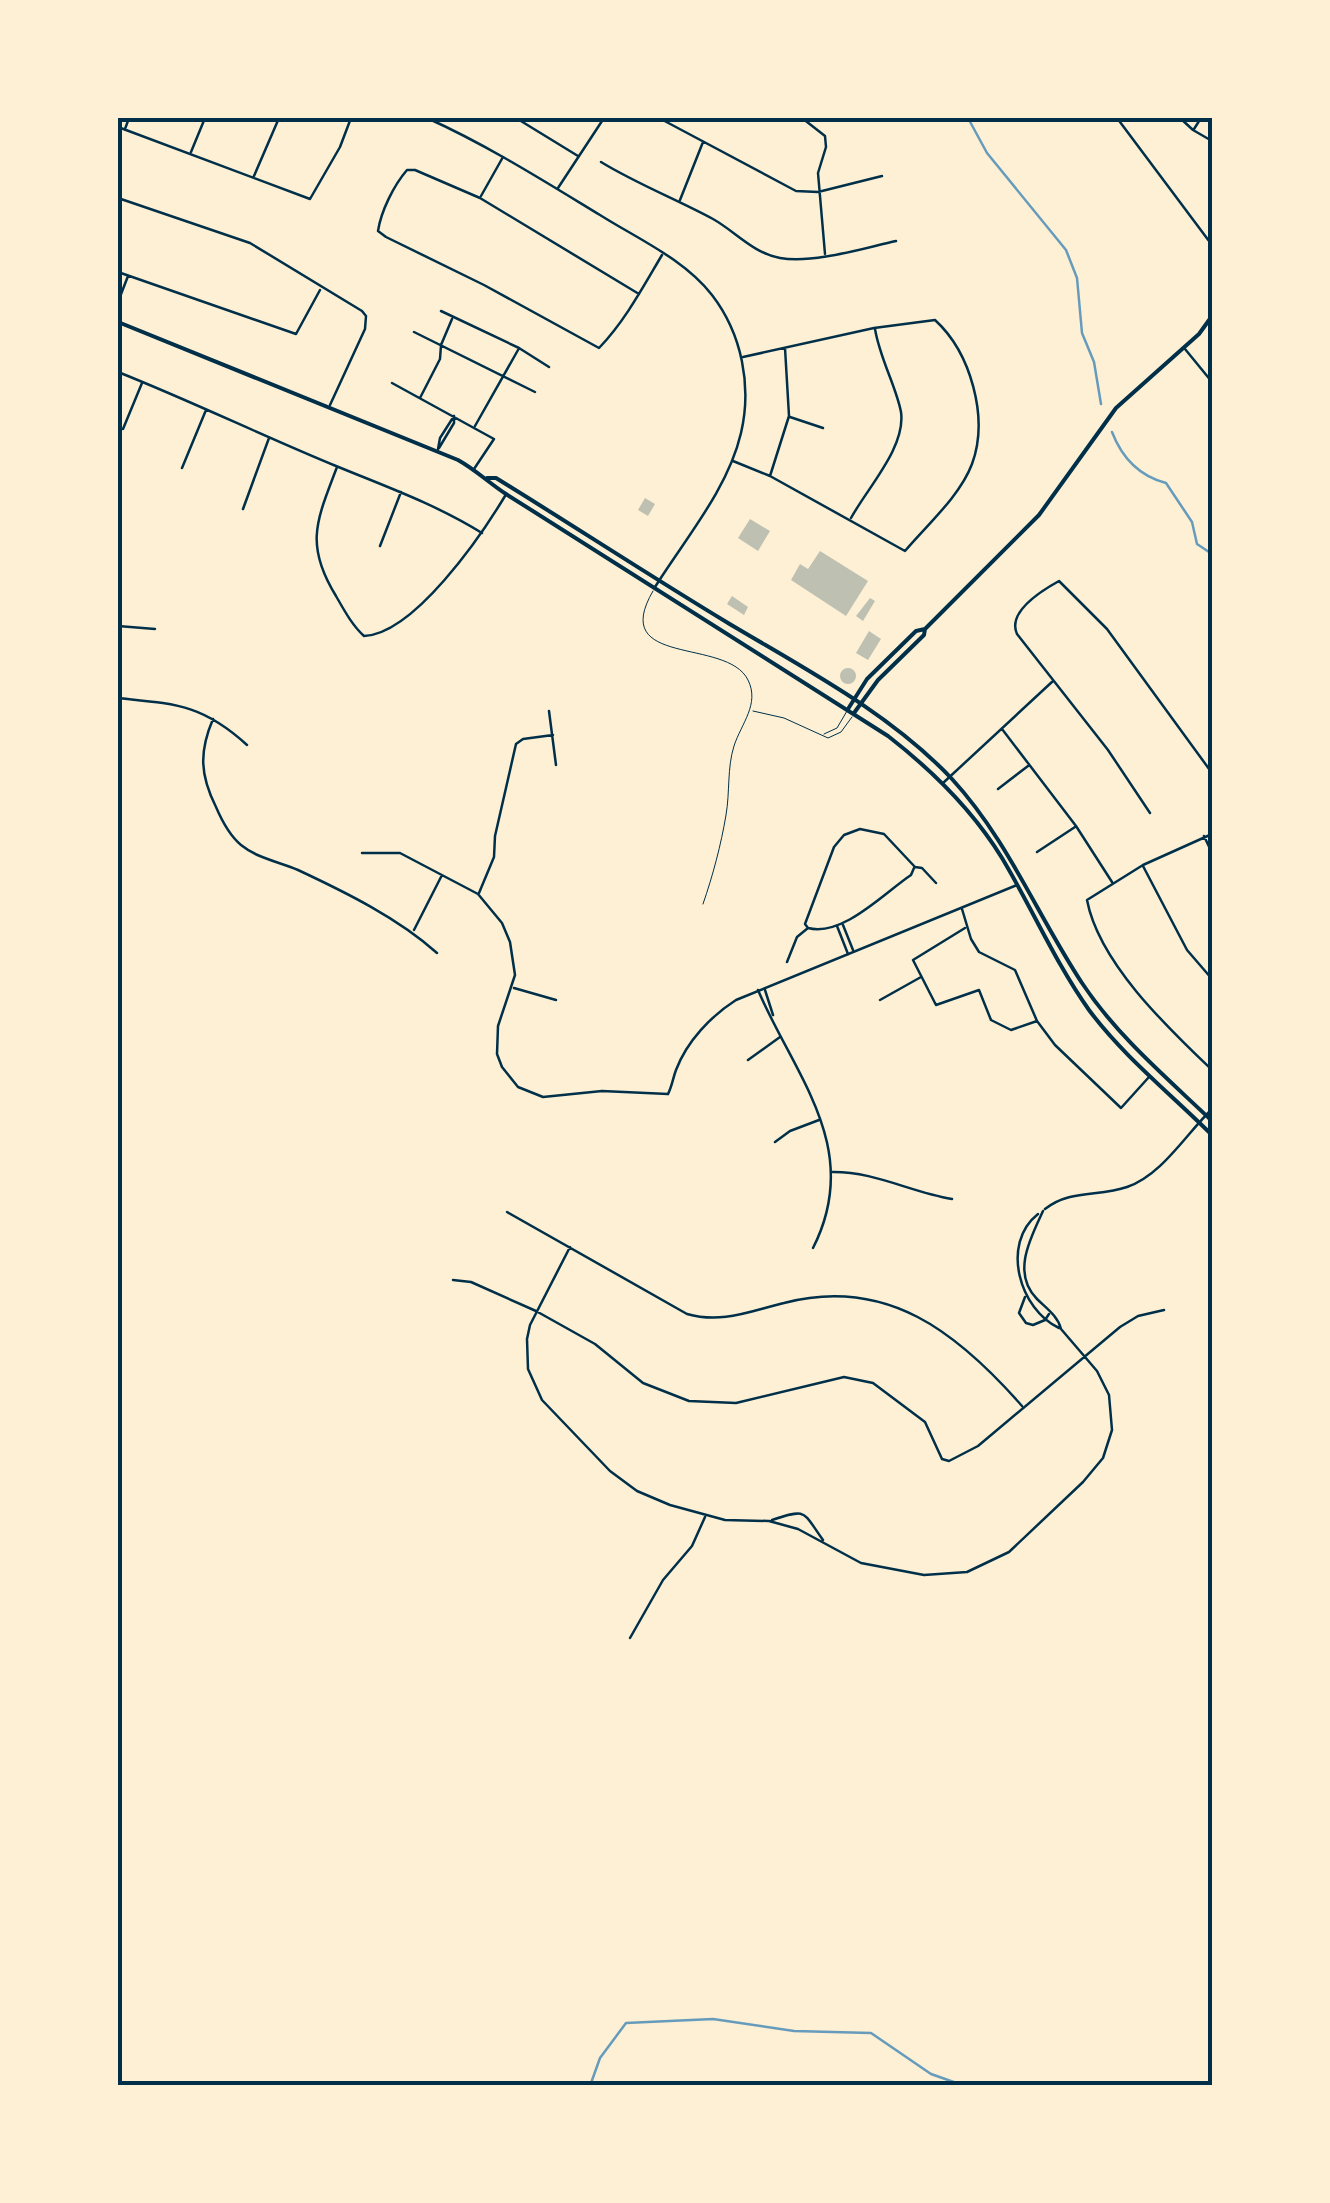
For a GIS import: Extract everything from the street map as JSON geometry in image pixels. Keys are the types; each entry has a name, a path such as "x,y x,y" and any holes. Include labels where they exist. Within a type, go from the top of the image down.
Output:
{"main road":[{"path":"848,709 876,670 1040,515 1116,408 1184,348 1212,316"},
{"path":"118,322 438,449 848,709 913,756 943,782 979,826 1092,1013 1150,1076 1212,1134"},
{"path":"487,478 496,478 522,494 853,700 911,741 950,776 990,826 1096,1003 1134,1048 1212,1121"},
{"path":"506,494 522,494"},
{"path":"577,540 588,536"},
{"path":"854,713 878,680 924,635 924,628"}],"street":[{"path":"124,130 129,118"},
{"path":"191,154 205,118"},
{"path":"253,177 279,118"},
{"path":"118,127 310,199 352,118"},
{"path":"427,118 503,157 663,254 714,297 732,330 746,396 732,460 654,588"},
{"path":"516,118 579,157"},
{"path":"558,190 604,118"},
{"path":"659,118 796,191 818,192 882,176"},
{"path":"802,118 825,136 826,147 818,172 825,256"},
{"path":"1118,118 1212,246"},
{"path":"1180,118 1212,141"},
{"path":"1193,130 1201,118"},
{"path":"679,201 704,142"},
{"path":"480,198 503,157"},
{"path":"601,162 718,222 754,249 782,258 825,256 896,241"},
{"path":"639,294 480,198 407,170 378,231 599,348 614,332 639,294 663,254"},
{"path":"118,198 250,243 366,316 365,329 329,407"},
{"path":"118,272 296,334 321,287"},
{"path":"118,302 128,276"},
{"path":"441,311 518,348 549,368"},
{"path":"420,400 440,359 441,345 453,317"},
{"path":"732,460 770,476 905,551 960,486 972,463 976,438 978,407 972,382 946,330 935,320 874,328 741,358"},
{"path":"850,520 900,440 901,414 874,328"},
{"path":"414,332 535,392"},
{"path":"770,476 789,416 785,346"},
{"path":"474,427 518,348"},
{"path":"1184,348 1212,382"},
{"path":"118,372 401,490 482,532"},
{"path":"123,429 142,382"},
{"path":"392,383 494,439 474,469"},
{"path":"182,468 206,408"},
{"path":"438,449 446,440 454,416"},
{"path":"789,416 823,428"},
{"path":"243,509 269,436"},
{"path":"337,466 318,518 316,550 324,576 364,636 404,620 482,532 506,494"},
{"path":"380,546 401,490"},
{"path":"1150,812 1013,625 1014,617 1059,581 1106,629 1212,774"},
{"path":"118,626 154,629"},
{"path":"943,782 1054,680"},
{"path":"118,698 180,705 213,719 247,745"},
{"path":"549,711 556,765"},
{"path":"213,719 203,742 202,767 208,792 231,836 256,854 306,874 413,931 436,953"},
{"path":"1002,729 1076,826 1112,883"},
{"path":"478,894 491,869 516,744 523,739 553,735"},
{"path":"998,789 1030,765"},
{"path":"1037,852 1076,826"},
{"path":"808,928 805,924 834,847 844,835 860,829 884,834 936,883"},
{"path":"1212,834 1142,865 1087,900 1094,922 1124,976 1160,1020 1212,1070"},
{"path":"1204,836 1212,853"},
{"path":"362,853 400,853 478,894 502,922 514,961 513,988 496,1040 502,1067 518,1087 543,1097 602,1091 668,1094 686,1051 709,1021 736,1000 1025,881"},
{"path":"1142,865 1187,950 1212,980"},
{"path":"808,928 818,930 840,924 911,874 915,867"},
{"path":"413,931 442,875"},
{"path":"962,909 979,952 1015,970 1037,1020 1055,1045 1121,1108 1150,1076"},
{"path":"840,924 851,953"},
{"path":"966,927 912,960 936,1004 979,990 991,1020 1011,1030 1037,1020"},
{"path":"787,962 798,937 808,928"},
{"path":"880,1000 922,977"},
{"path":"513,988 556,1000"},
{"path":"764,988 774,1012 772,1017"},
{"path":"758,990 810,1089 820,1120 830,1172 827,1220 813,1248"},
{"path":"748,1060 781,1037"},
{"path":"570,1247 536,1311 527,1339 531,1380 542,1400 623,1482 650,1498 706,1516 769,1521 824,1541 861,1563 924,1575 968,1572 1008,1552 1096,1469 1108,1445 1112,1414 1109,1396 1097,1371 1061,1329 1037,1314 1026,1296 1019,1271 1019,1250 1026,1230 1042,1210 1072,1195 1111,1191 1140,1181 1212,1109"},
{"path":"775,1142 790,1131 820,1120"},
{"path":"830,1172 874,1175 922,1194 952,1198"},
{"path":"1042,1210 1027,1242 1025,1273 1037,1300 1060,1322 1061,1329"},
{"path":"507,1212 688,1314 704,1319 720,1320 785,1302 830,1296 858,1297 897,1307 932,1324 977,1357 1023,1407"},
{"path":"453,1280 471,1282 536,1311 596,1344 644,1384 689,1401 736,1403 844,1377 873,1383 925,1422 942,1459 950,1461 978,1446 1084,1355 1138,1316 1164,1310"},
{"path":"1026,1296 1019,1309 1026,1323 1045,1320 1050,1312"},
{"path":"769,1521 793,1511 802,1512 824,1541"},
{"path":"630,1638 664,1580 692,1546 706,1516"}],"lane":[{"path":"654,588 640,615 645,630 656,640 685,652 736,665 751,687 750,711 734,748 726,816 703,904"},
{"path":"821,735 837,728 848,709"},
{"path":"750,711 785,718 828,738 838,735 854,713"},
{"path":"1150,1076 1157,1070"}],"building":[{"path":"645,498 655,504 648,516 638,510"},
{"path":"750,519 770,531 758,551 738,538"},
{"path":"820,551 868,581 846,616 791,580 800,564 808,569"},
{"path":"732,596 748,607 744,615 727,604"},
{"path":"870,598 875,601 863,621 856,616"},
{"path":"869,631 881,639 868,660 856,653"},
{"path":"848,668 856,676 848,684 840,676"}],"waterway":[{"path":"968,118 987,153 1066,250 1077,278 1082,333 1094,362 1101,404"},
{"path":"1112,432 1133,465 1166,483 1192,522 1197,544 1212,554"},
{"path":"590,2086 600,2058 626,2023 713,2019 794,2031 871,2033 931,2074 965,2086"}]}
